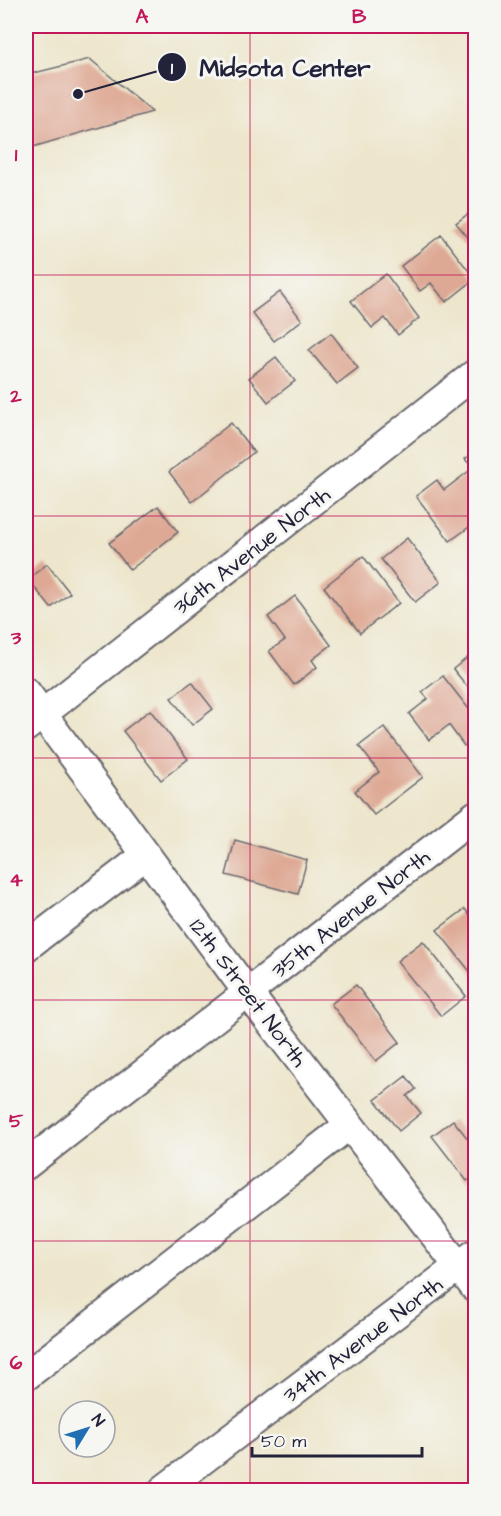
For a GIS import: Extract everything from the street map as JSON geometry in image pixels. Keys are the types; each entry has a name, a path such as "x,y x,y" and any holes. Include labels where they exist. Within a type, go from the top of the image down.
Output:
{"street":[{"name":"36th Avenue North","path":"34,721 476,373"},
{"name":"12th Street North","path":"26,692 34,721 147,855 349,1125 467,1259 476,1289"},
{"name":"35th Avenue North","path":"26,1165 476,815"},
{"path":"26,947 147,855"},
{"path":"26,1376 349,1125"},
{"name":"34th Avenue North","path":"163,1491 467,1259"}],"building":[{"path":"90,59 152,112 26,149 26,75"},
{"path":"476,208 476,247 456,223"},
{"path":"441,235 475,279 446,302 431,283 420,291 401,266"},
{"path":"386,274 419,318 398,335 385,318 372,328 351,301"},
{"path":"280,292 302,320 274,341 252,313"},
{"path":"331,333 358,368 337,384 309,350"},
{"path":"276,357 295,381 268,402 249,378"},
{"path":"231,423 254,452 192,502 169,472"},
{"path":"476,451 476,522 450,541 416,496 437,480 444,490 473,468 465,459"},
{"path":"158,506 178,532 130,570 109,543"},
{"path":"407,538 441,582 415,602 381,559"},
{"path":"363,556 399,603 360,633 324,587"},
{"path":"47,564 70,593 51,608 28,579"},
{"path":"295,596 331,645 312,660 317,667 294,685 269,651 285,640 268,617"},
{"path":"476,651 476,697 453,669"},
{"path":"443,676 476,718 476,737 464,746 449,725 429,740 409,714 428,699 422,692"},
{"path":"192,682 213,709 192,725 171,698"},
{"path":"150,710 188,759 161,780 123,731"},
{"path":"384,727 423,777 374,815 355,791 379,772 359,746"},
{"path":"235,840 307,860 298,894 226,875"},
{"path":"465,909 476,923 476,979 437,930"},
{"path":"423,941 466,996 441,1016 397,961"},
{"path":"356,985 400,1042 376,1061 331,1004"},
{"path":"406,1076 416,1089 407,1096 421,1113 399,1131 375,1100"},
{"path":"453,1120 476,1149 476,1175 467,1181 432,1136"}],"place":[{"name":"Midsota Center","path":"78,94"}]}
